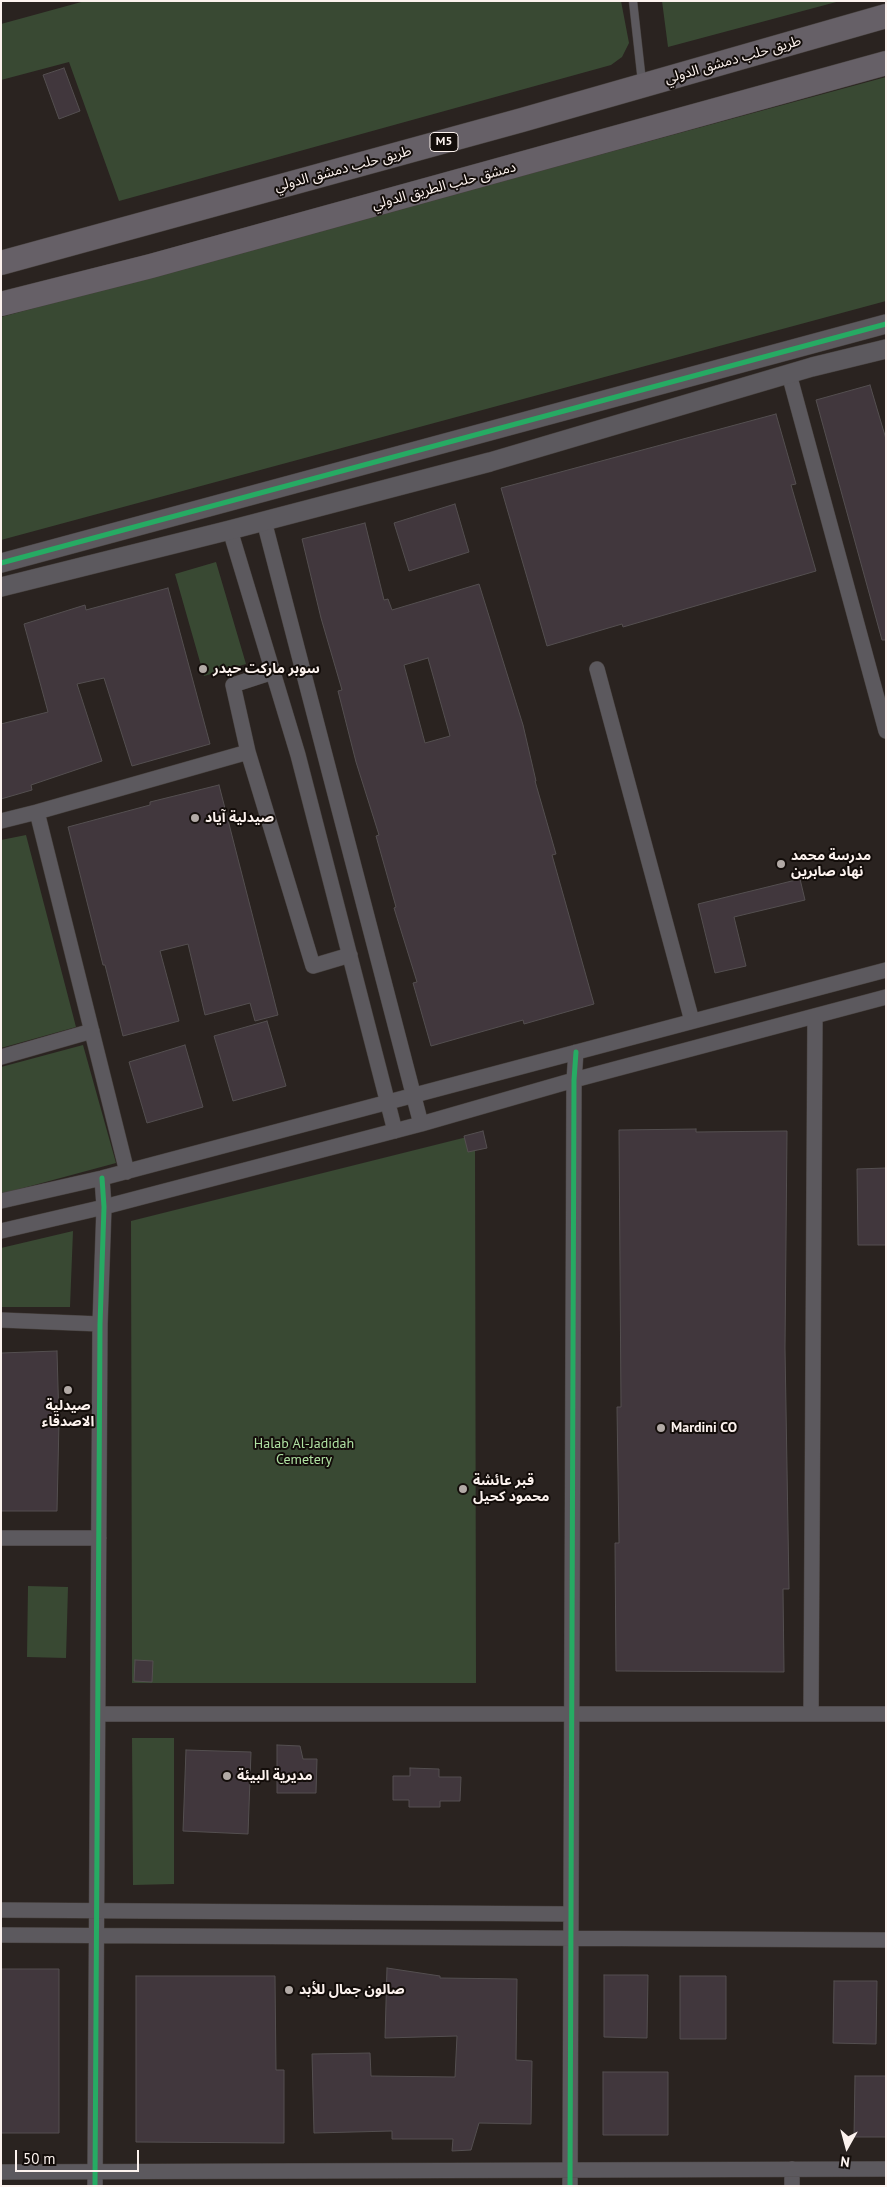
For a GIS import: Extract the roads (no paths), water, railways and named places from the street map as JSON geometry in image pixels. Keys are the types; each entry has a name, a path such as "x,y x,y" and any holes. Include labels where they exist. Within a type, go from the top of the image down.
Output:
{"highway":[{"name":"طريق حلب دمشق الدولي","path":"1,262 643,86 886,16"},
{"name":"دمشق حلب الطريق الدولي","path":"1,304 151,266 886,64"}],"street":[{"path":"1,563 886,324"},
{"path":"1,586 230,530 490,462 788,374 886,349"},
{"path":"788,374 886,731"},
{"path":"264,521 421,1124"},
{"path":"230,530 298,755 395,1131"},
{"path":"597,669 692,1021"},
{"path":"273,672 233,685 248,752 313,966 350,955"},
{"path":"298,755 323,748"},
{"path":"1,821 248,752"},
{"path":"37,812 127,1172"},
{"path":"1,1201 127,1172 387,1101 886,970"},
{"path":"1,1231 104,1207 395,1131 574,1080 886,997"},
{"path":"811,1714 814,1016"},
{"path":"1,1057 92,1031"},
{"path":"570,2186 574,1080 576,1052"},
{"path":"95,2179 100,1324 104,1207 102,1178"},
{"path":"1,1320 100,1324"},
{"path":"1,1538 99,1538"},
{"path":"98,1714 886,1714"},
{"path":"1,1910 571,1914"},
{"path":"1,1935 886,1940"},
{"path":"792,2169 792,2186"},
{"path":"1,2172 95,2179 570,2170 886,2169"}],"lane":[{"path":"633,1 643,86"}],"place":[{"name":"سوبر ماركت حيدر","path":"203,669"},
{"name":"صيدلية آياد","path":"195,818"},
{"name":"مدرسة محمد نهاد صابرين","path":"781,864"},
{"name":"صيدلية الاصدقاء","path":"68,1390"},
{"name":"Mardini CO","path":"661,1428"},
{"name":"قبر عائشة محمود كحيل","path":"463,1489"},
{"name":"مديرية البيئة","path":"227,1776"},
{"name":"صالون جمال للأبد","path":"289,1990"}],"park label":[{"name":"Halab Al-Jadidah Cemetery","path":"304,1452"}]}
